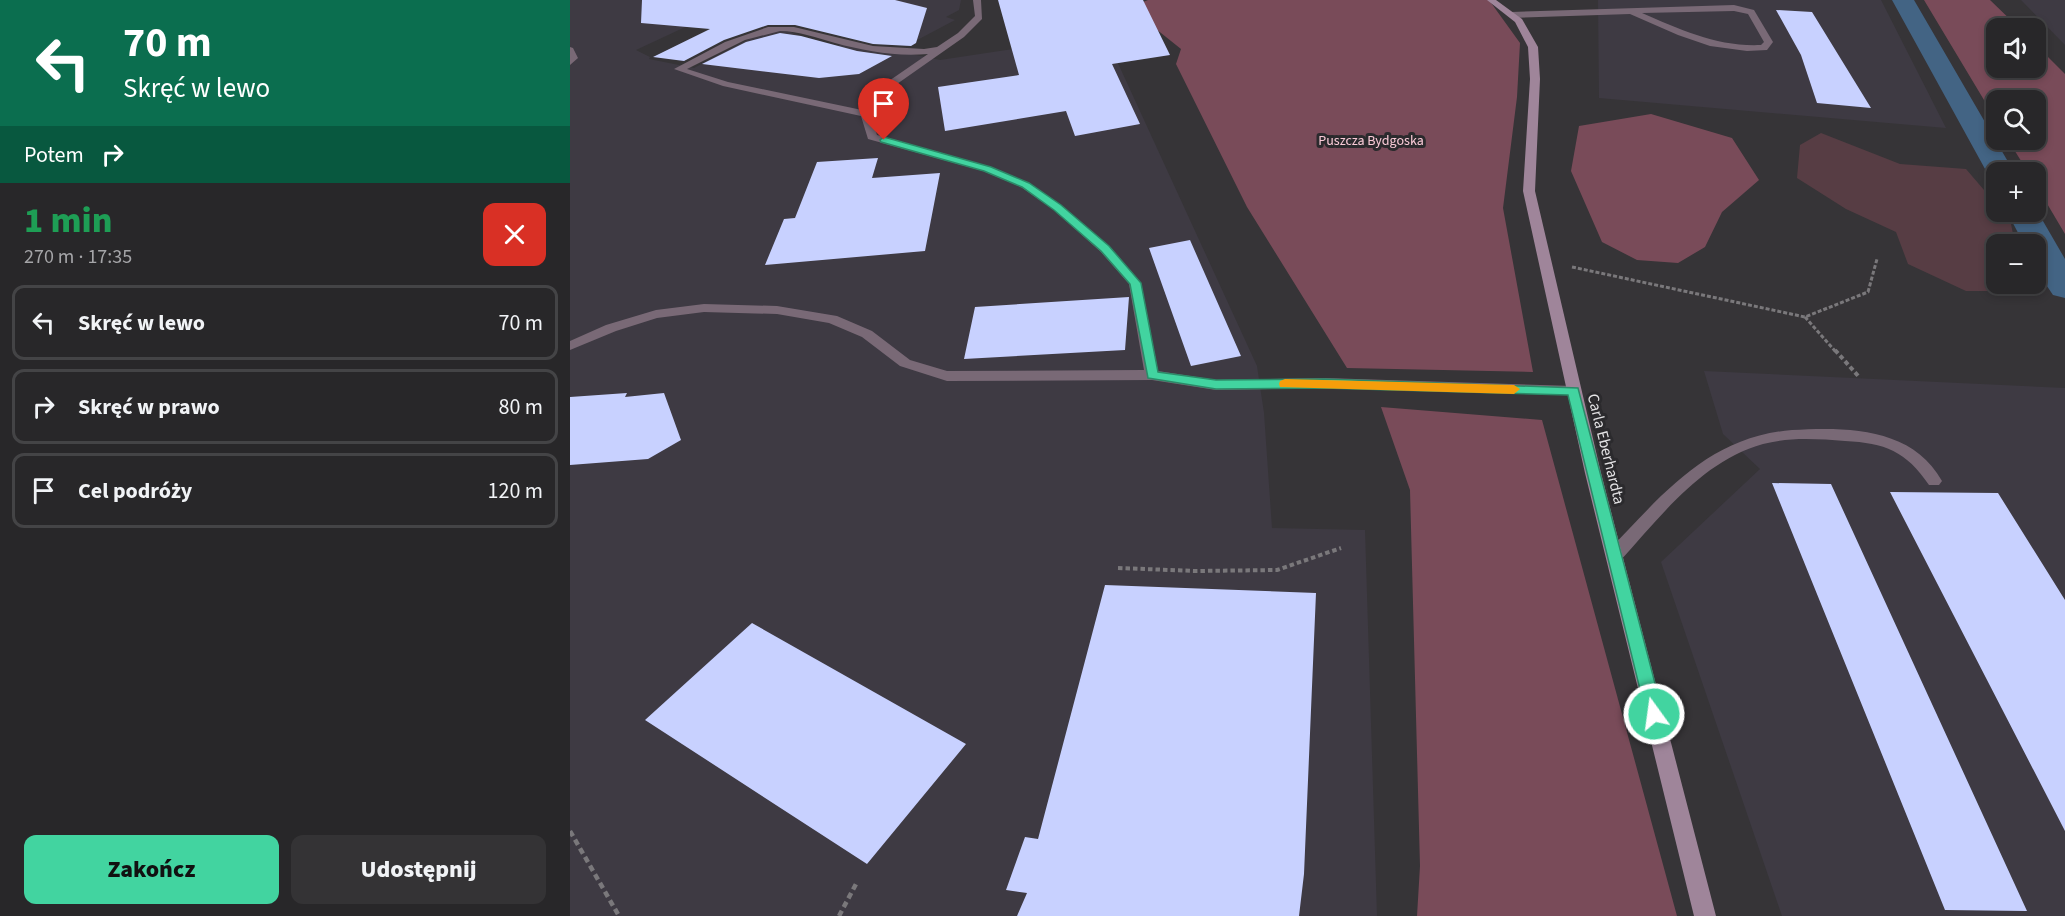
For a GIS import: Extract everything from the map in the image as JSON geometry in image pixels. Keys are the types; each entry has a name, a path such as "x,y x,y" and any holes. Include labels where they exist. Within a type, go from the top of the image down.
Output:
{"street":[{"name":"Carla Eberhardta","path":"1491,0 1519,21 1533,47 1535,79 1529,191 1573,391 1705,916"}],"lane":[{"path":"977,0 979,17 941,49 873,96 865,114 872,137 987,169 1025,185 1058,208 1105,249 1135,283 1152,375"},
{"path":"1511,15 1634,13 1734,8 1751,12 1769,42 1764,48 1752,49 1712,45 1634,13"},
{"path":"865,114 726,84 679,69 752,35 778,28 797,30 889,52 912,54 941,49"},
{"path":"570,50 573,58 570,62"},
{"path":"570,346 611,328 656,314 704,308 777,310 832,319 867,334 905,363 947,376 1152,375 1216,385 1324,383 1573,391"},
{"path":"1614,556 1687,481 1719,457 1761,439 1802,433 1857,436 1888,443 1918,459 1935,481"}],"path":[{"path":"1545,261 1805,317 1868,292 1877,259"},
{"path":"1805,317 1860,378"},
{"path":"1118,568 1196,571 1277,570 1341,548"},
{"path":"570,831 620,916"},
{"path":"839,916 856,884"}],"shaded area":[{"path":"570,0 743,0 636,50 650,57 649,59 694,68 764,31 788,31 833,48 848,41 940,60 1105,35 1257,366 1264,413 1272,528 1365,530 1377,916 570,916"},
{"path":"758,0 961,0 959,10 946,17 955,20 906,46 823,24"},
{"path":"1598,0 1881,0 1946,128 1599,98"},
{"path":"2021,0 2065,0 2065,45 2046,26 2046,18 2039,18"},
{"path":"1821,133 1900,164 1966,169 1986,192 1986,222 2011,222 2013,234 1986,234 1986,291 1966,291 1908,264 1896,232 1846,209 1797,178 1800,145"},
{"path":"1704,371 2065,388 2065,916 1782,916 1661,562 1760,469 1723,434"}],"green space":[{"name":"Puszcza Bydgoska","path":"1148,0 1489,0 1520,43 1517,97 1503,208 1533,372 1347,368 1247,207 1176,64 1181,49 1156,29 1143,2"},
{"path":"1924,0 1990,0 2009,18 1986,18 1986,78 2046,78 2046,55 2065,74 2065,234 2046,202 2046,162 2022,162 2014,150 2046,150 2046,90 1986,90 1986,103"},
{"path":"1651,114 1732,138 1759,180 1722,212 1705,247 1678,263 1637,260 1602,242 1571,171 1579,126"},
{"path":"1381,407 1542,420 1677,916 1417,916 1420,866 1410,490"}],"building":[{"path":"642,0 895,0 927,8 916,43 911,46 873,44 795,25 768,25 724,40 684,61 653,57 710,29 641,23"},
{"path":"998,0 1143,0 1170,55 1112,64 1140,124 1075,136 1066,111 945,131 938,87 1019,75"},
{"path":"1776,10 1812,12 1871,108 1817,103 1801,55"},
{"path":"780,33 801,36 857,51 892,56 859,74 819,78 702,64 746,42"},
{"path":"878,158 872,178 940,173 925,251 765,265 784,219 795,218 817,162"},
{"path":"1190,240 1241,356 1191,366 1149,248"},
{"path":"1129,297 1125,350 964,359 975,307"},
{"path":"627,393 625,397 664,393 681,440 648,459 570,465 570,397"},
{"path":"1772,483 1831,484 2027,911 1945,910"},
{"path":"1890,492 1998,493 2065,600 2065,831"},
{"path":"1105,585 1316,593 1304,874 1299,916 1017,916 1027,893 1006,890 1025,837 1038,839"},
{"path":"752,623 966,744 867,864 645,720"}],"waterway":[{"path":"1903,0 1994,162"},
{"path":"2028,222 2065,288"}],"slow traffic":[{"path":"1285,384 1324,383 1514,389"}],"route":[{"path":"884,140 987,169 1025,185 1058,208 1105,249 1135,283 1152,375 1216,385 1324,383 1573,391 1654,714"}]}
